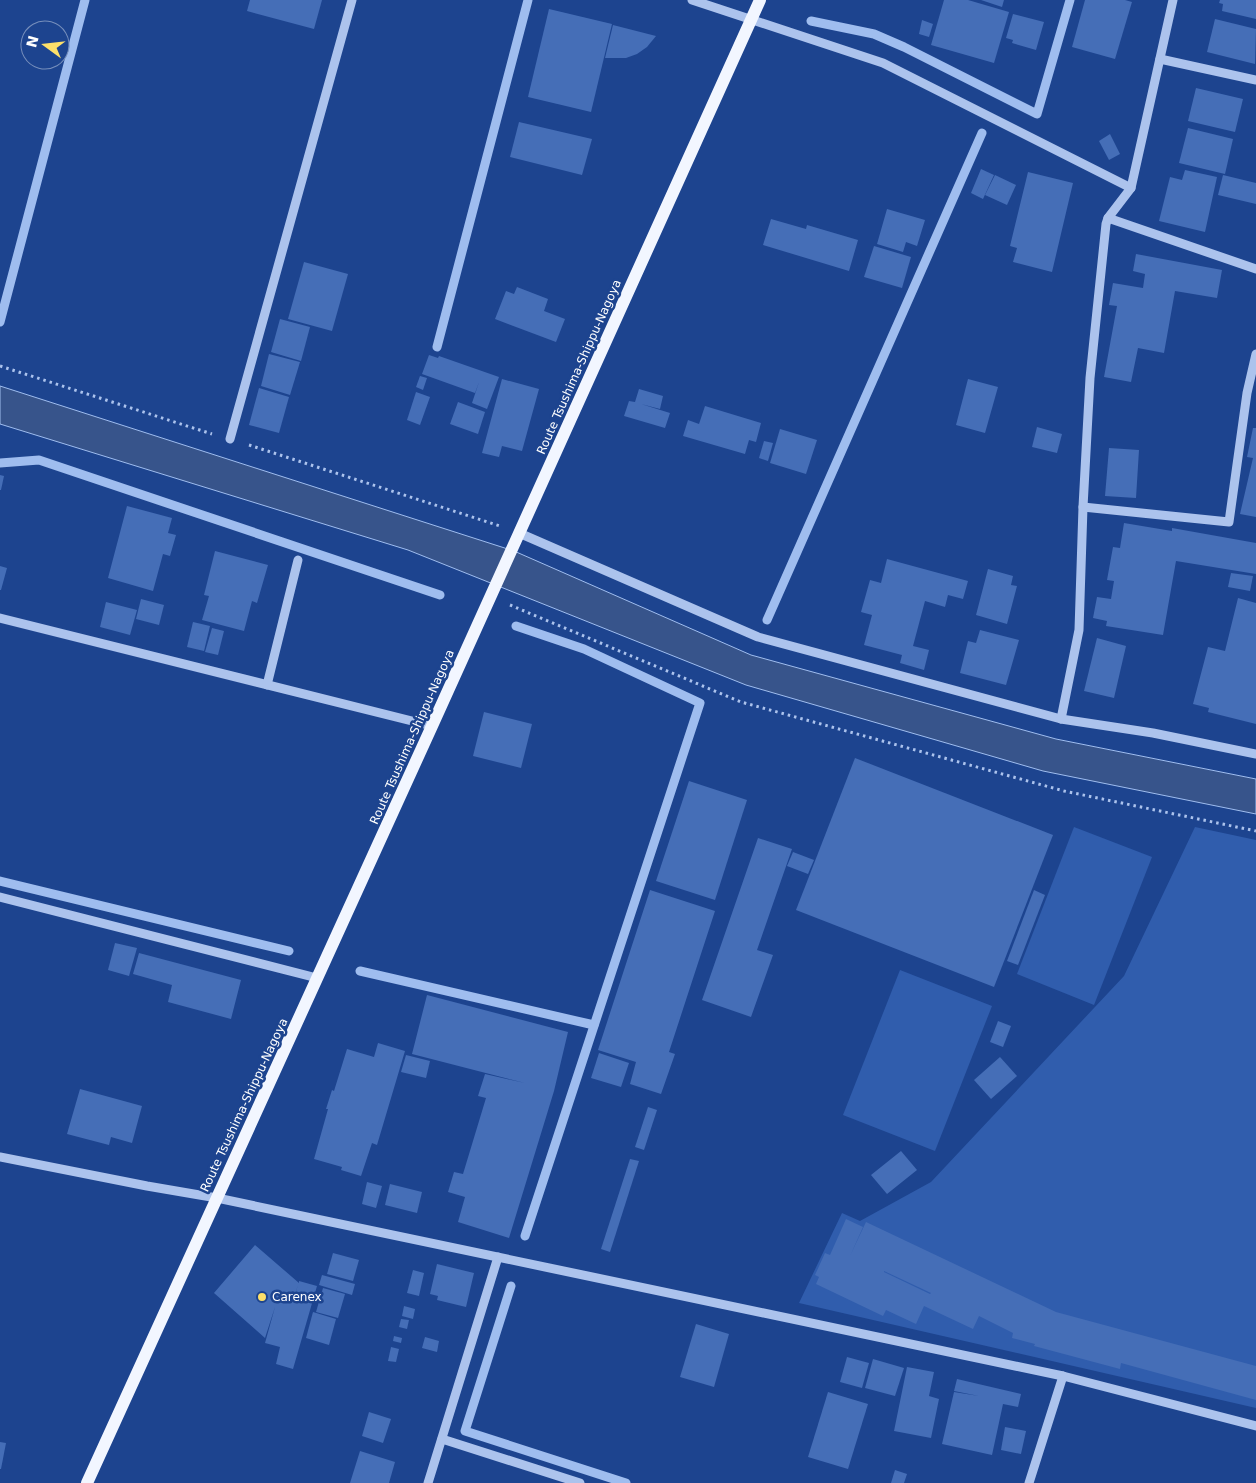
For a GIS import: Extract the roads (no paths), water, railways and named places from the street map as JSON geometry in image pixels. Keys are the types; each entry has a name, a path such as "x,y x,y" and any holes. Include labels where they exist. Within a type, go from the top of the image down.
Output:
{"main road":[{"name":"Route Tsushima-Shippu-Nagoya","path":"87,1483 518,537 760,0"}],"street":[{"path":"230,439 352,0"},
{"path":"692,0 883,63 1131,188"},
{"path":"1061,719 1079,630 1090,378 1106,224 1108,218 1131,188 1173,0"},
{"path":"1160,59 1256,80"},
{"path":"1108,218 1256,269"},
{"path":"1083,507 1230,522 1247,393 1256,354"},
{"path":"518,537 758,637 1061,719 1153,733 1256,754"},
{"path":"266,685 298,560"},
{"path":"0,618 432,726"},
{"path":"0,897 317,978"},
{"path":"0,1157 216,1198 1063,1376 1256,1426"},
{"path":"428,1483 498,1257"},
{"path":"1029,1483 1063,1376"},
{"path":"442,1439 580,1483"}],"waterway":[{"path":"0,322 85,0"},
{"path":"437,347 528,0"},
{"path":"811,21 874,34 904,47 1037,114 1070,0"},
{"path":"767,620 982,133"},
{"path":"0,463 39,460 440,595"},
{"path":"516,626 584,649 700,703 525,1236"},
{"path":"0,881 289,951"},
{"path":"360,971 594,1025"},
{"path":"511,1286 465,1431 626,1483"}],"place":[{"name":"Carenex","path":"262,1297"}]}
